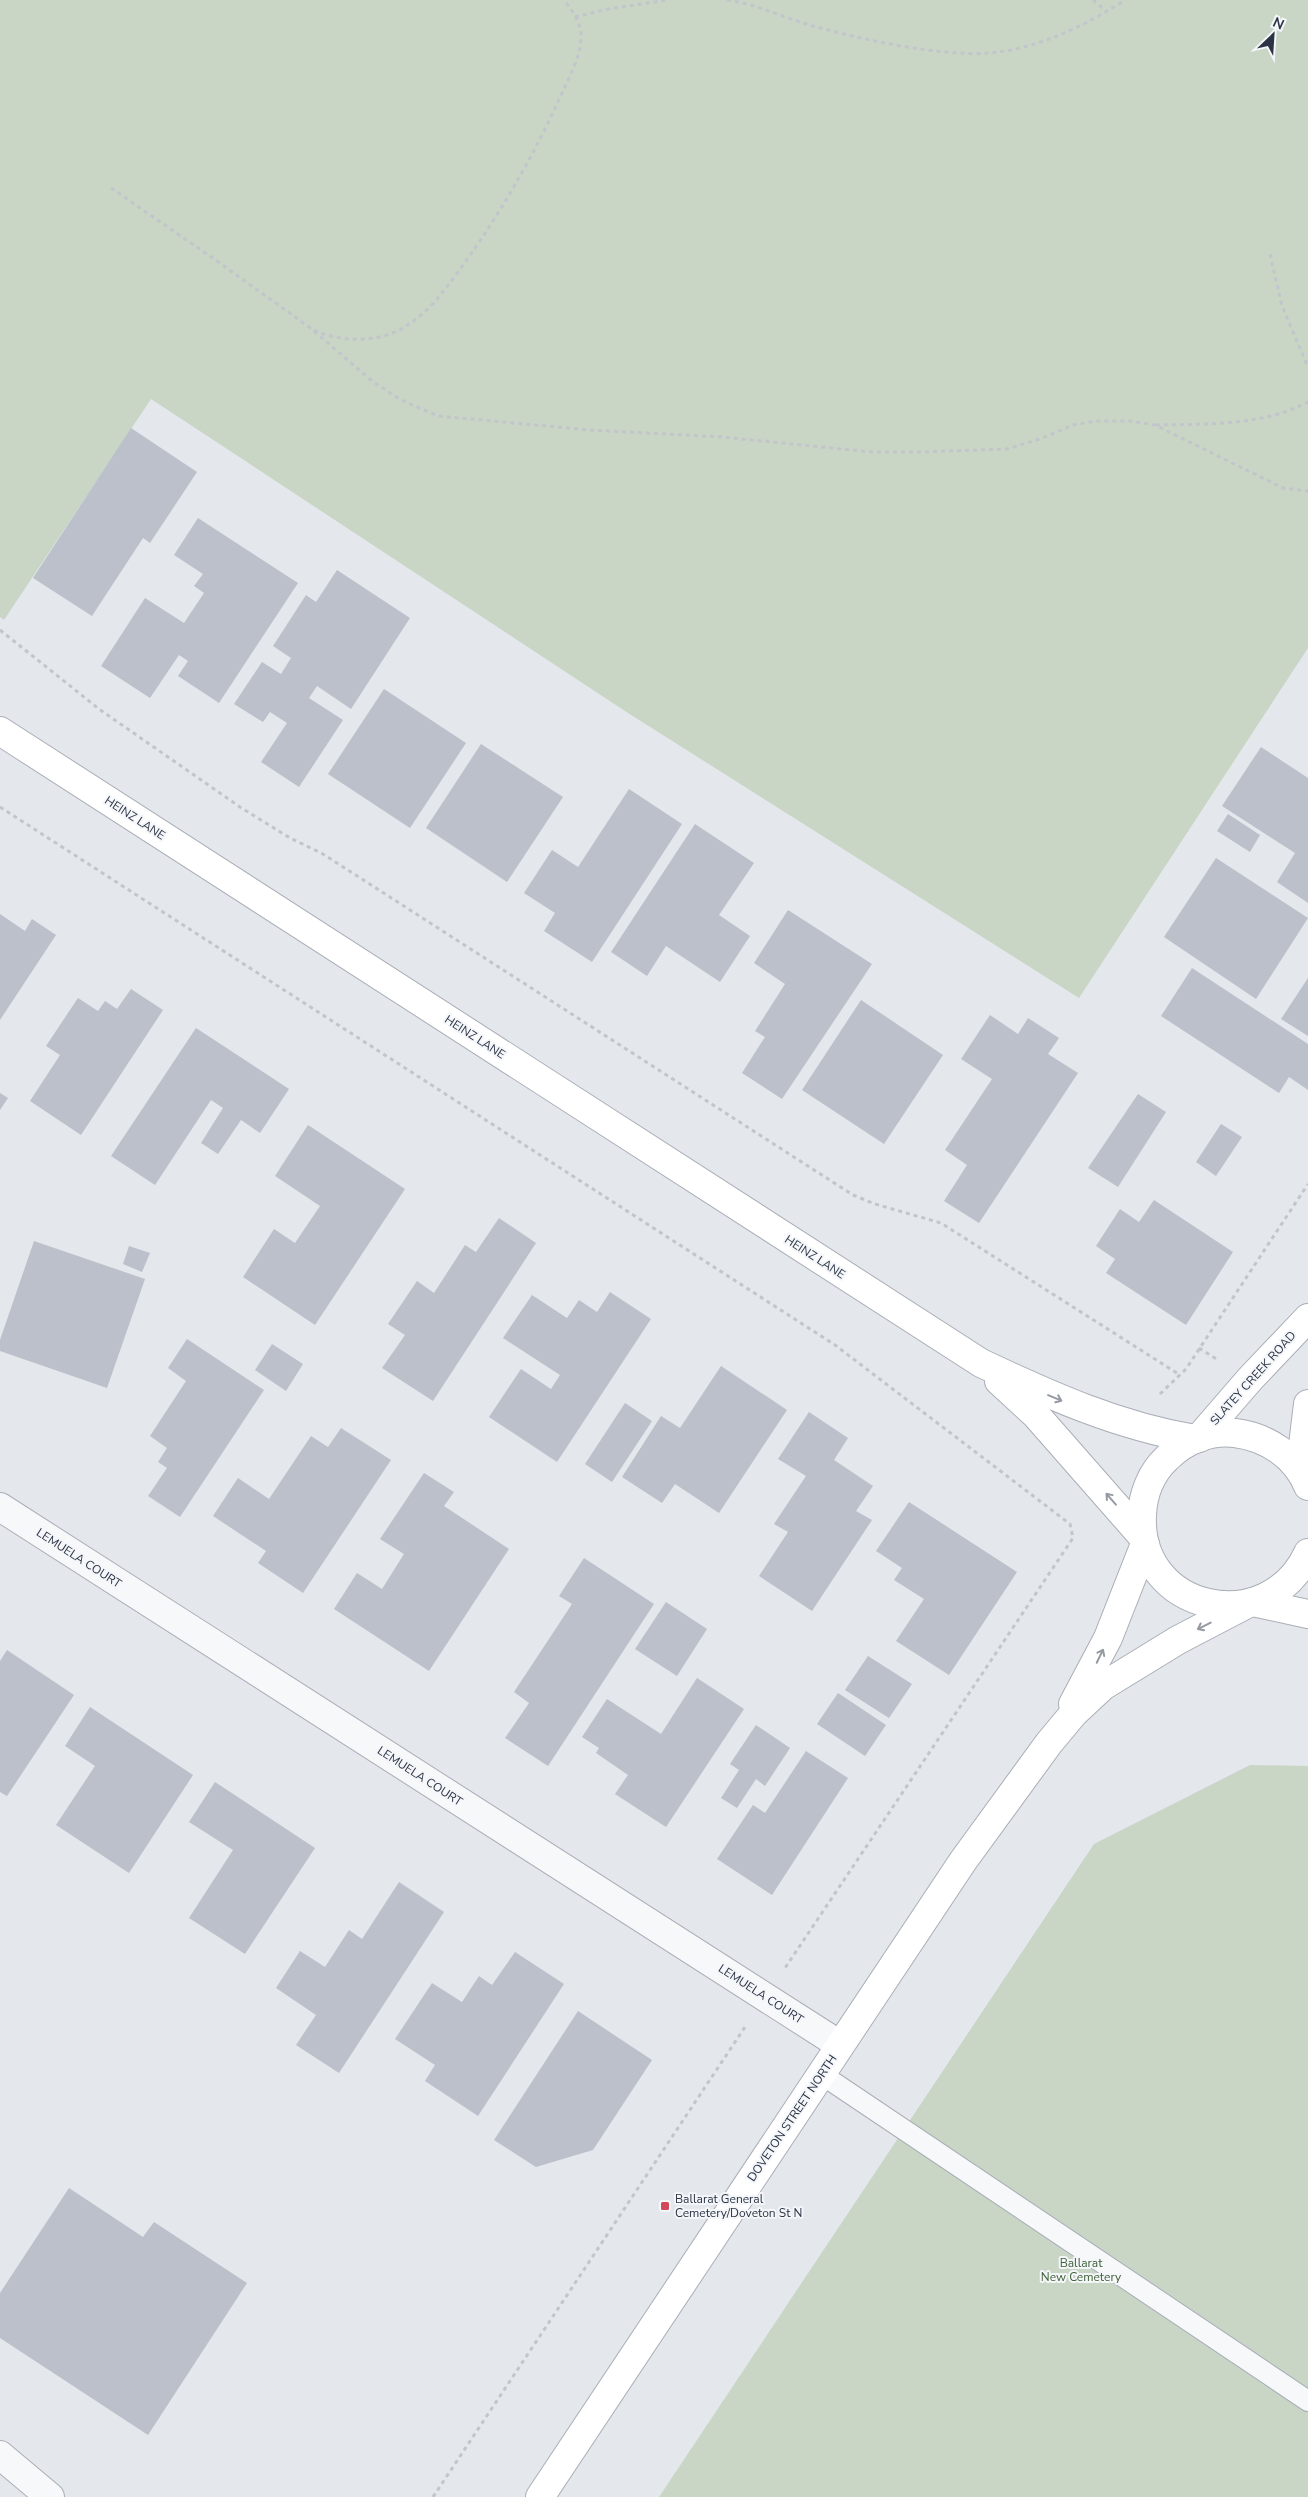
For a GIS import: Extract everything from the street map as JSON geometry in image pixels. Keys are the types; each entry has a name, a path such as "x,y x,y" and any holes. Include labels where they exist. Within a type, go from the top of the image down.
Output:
{"street":[{"name":"HEINZ LANE","path":"0,731 981,1363 1084,1410 1134,1426 1197,1438"},
{"name":"SLATEY CREEK ROAD","path":"1197,1438 1308,1318"},
{"name":"HEINZ LANE","path":"950,1344 1022,1402 1097,1482 1144,1540"},
{"path":"1306,1482 1303,1445 1308,1404"},
{"path":"1306,1482 1289,1458 1269,1443 1257,1438 1232,1433 1197,1438 1173,1452 1156,1471 1142,1506 1144,1540 1157,1570 1178,1590 1190,1598 1219,1606 1250,1603 1308,1614"},
{"name":"LEMUELA COURT","path":"0,1507 840,2045"},
{"name":"DOVETON STREET NORTH","path":"1049,1743 1081,1691 1108,1638 1144,1540"},
{"name":"DOVETON STREET NORTH","path":"540,2497 968,1854 1049,1743 1074,1713 1103,1686 1178,1640 1250,1603 1274,1593 1296,1574 1308,1553"},
{"path":"0,2456 50,2497"}],"lane":[{"path":"821,2074 1308,2401"}],"path":[{"path":"308,326 321,333 347,338 380,337 407,326 442,293 514,186 554,111 580,48 580,28 564,0"},
{"path":"575,17 608,9 668,0"},
{"path":"727,0 751,3 814,26 922,48 989,53 1019,47 1074,29 1107,12 1125,0"},
{"path":"1093,0 1107,12"},
{"path":"111,188 308,326 372,381 401,400 438,416 572,428 722,437 853,450 918,452 1007,449 1040,439 1073,425 1095,421 1130,421 1155,425 1230,422 1294,410 1308,402"},
{"path":"1270,254 1282,306 1308,367"},
{"path":"1155,425 1283,488 1308,491"},
{"path":"0,630 99,709 240,807 290,838 323,854 848,1192 875,1204 941,1223 1180,1375"},
{"path":"0,807 835,1345 1070,1524 1073,1538 433,2497"},
{"path":"1134,1426 1146,1408 1180,1375 1308,1184"},
{"path":"1070,1524 1097,1482"}],"green space":[{"path":"0,0 1308,0 1308,648 1079,998 628,713 151,399 4,620 0,617"},
{"name":"Ballarat New Cemetery","path":"1250,1765 1308,1766 1308,2497 659,2497 1094,1844"}],"building":[{"path":"131,428 197,472 150,543 143,538 92,616 33,578"},
{"path":"198,518 298,583 219,703 178,676 188,661 179,655 150,698 101,666 145,598 184,623 204,593 194,586 203,574 174,555"},
{"path":"337,570 410,618 351,709 317,686 309,698 343,720 299,787 261,762 287,723 270,712 263,722 234,704 262,662 281,674 291,658 273,646 306,595 316,602"},
{"path":"384,689 466,743 410,828 328,774"},
{"path":"481,744 563,797 507,882 426,828"},
{"path":"1261,747 1308,778 1308,903 1277,882 1295,853 1222,806"},
{"path":"629,789 682,824 592,962 544,931 555,913 524,893 552,850 578,867"},
{"path":"1228,814 1260,835 1250,852 1217,831"},
{"path":"695,824 754,863 719,915 750,936 720,982 666,946 647,976 611,952"},
{"path":"1216,858 1308,918 1256,999 1164,937"},
{"path":"788,910 872,964 782,1099 742,1073 765,1037 755,1031 785,984 754,963"},
{"path":"0,914 25,931 32,919 56,935 0,1020"},
{"path":"1192,968 1308,1044 1308,1090 1289,1077 1279,1093 1161,1016"},
{"path":"1308,978 1308,1036 1281,1019"},
{"path":"131,989 163,1010 81,1135 30,1101 60,1055 46,1046 78,998 98,1011 105,1001 117,1009"},
{"path":"861,1000 943,1055 884,1144 802,1090"},
{"path":"990,1015 1018,1034 1028,1018 1059,1038 1048,1054 1078,1073 979,1223 944,1201 967,1165 945,1150 992,1079 961,1059"},
{"path":"196,1028 289,1089 260,1133 241,1120 218,1154 201,1143 223,1108 211,1100 155,1185 111,1156"},
{"path":"0,1093 8,1098 0,1110"},
{"path":"1138,1094 1166,1112 1118,1187 1088,1168"},
{"path":"1221,1124 1242,1137 1216,1176 1196,1162"},
{"path":"308,1125 405,1189 315,1325 243,1277 274,1229 295,1243 320,1206 275,1176"},
{"path":"1154,1200 1233,1252 1186,1325 1106,1273 1115,1259 1096,1246 1120,1209 1139,1222"},
{"path":"499,1218 536,1243 433,1401 382,1368 405,1335 388,1324 417,1281 434,1293 465,1245 476,1252"},
{"path":"34,1241 145,1279 107,1388 0,1351 0,1340"},
{"path":"129,1246 150,1253 142,1272 123,1264"},
{"path":"610,1292 651,1319 557,1462 489,1417 521,1369 551,1389 560,1375 503,1338 532,1295 567,1318 579,1300 597,1312"},
{"path":"187,1339 264,1390 180,1517 148,1496 167,1468 158,1462 167,1448 150,1436 186,1381 168,1368"},
{"path":"272,1344 303,1364 286,1391 255,1370"},
{"path":"721,1366 787,1410 719,1513 675,1484 662,1503 622,1477 661,1416 680,1428"},
{"path":"625,1403 652,1421 612,1482 585,1464"},
{"path":"809,1412 848,1438 834,1460 873,1486 856,1511 872,1520 812,1611 759,1576 788,1532 774,1524 806,1476 778,1459"},
{"path":"341,1428 391,1460 303,1593 258,1563 266,1551 213,1516 238,1478 269,1499 311,1436 328,1447"},
{"path":"424,1473 454,1492 444,1506 509,1549 429,1671 334,1609 357,1573 382,1589 404,1554 380,1539"},
{"path":"909,1502 1017,1572 949,1675 896,1641 924,1599 894,1580 902,1568 876,1551"},
{"path":"584,1558 654,1604 548,1766 505,1738 529,1703 514,1692 572,1604 559,1596"},
{"path":"666,1602 707,1629 677,1676 635,1649"},
{"path":"7,1650 74,1695 7,1796 0,1792 0,1661"},
{"path":"868,1656 912,1684 889,1718 845,1690"},
{"path":"697,1678 744,1709 666,1827 615,1794 628,1775 596,1753 599,1748 582,1737 607,1699 661,1734"},
{"path":"838,1693 886,1725 865,1756 817,1724"},
{"path":"90,1707 193,1775 129,1873 56,1825 95,1766 65,1746"},
{"path":"756,1725 790,1748 765,1786 756,1779 737,1808 721,1798 739,1770 730,1764"},
{"path":"806,1751 848,1778 772,1895 717,1859 753,1805 765,1813"},
{"path":"215,1782 315,1848 245,1954 189,1918 233,1850 189,1822"},
{"path":"399,1882 444,1912 339,2073 296,2045 316,2015 276,1988 300,1951 325,1967 349,1930 362,1939"},
{"path":"515,1952 564,1984 478,2116 425,2081 435,2065 395,2039 432,1983 462,2002 479,1976 492,1985"},
{"path":"578,2011 652,2060 593,2150 536,2167 494,2140"},
{"path":"69,2188 143,2237 154,2222 247,2283 148,2435 0,2338 0,2293"}],"place":[{"name":"Ballarat General Cemetery/Doveton St N","path":"665,2206"}]}
